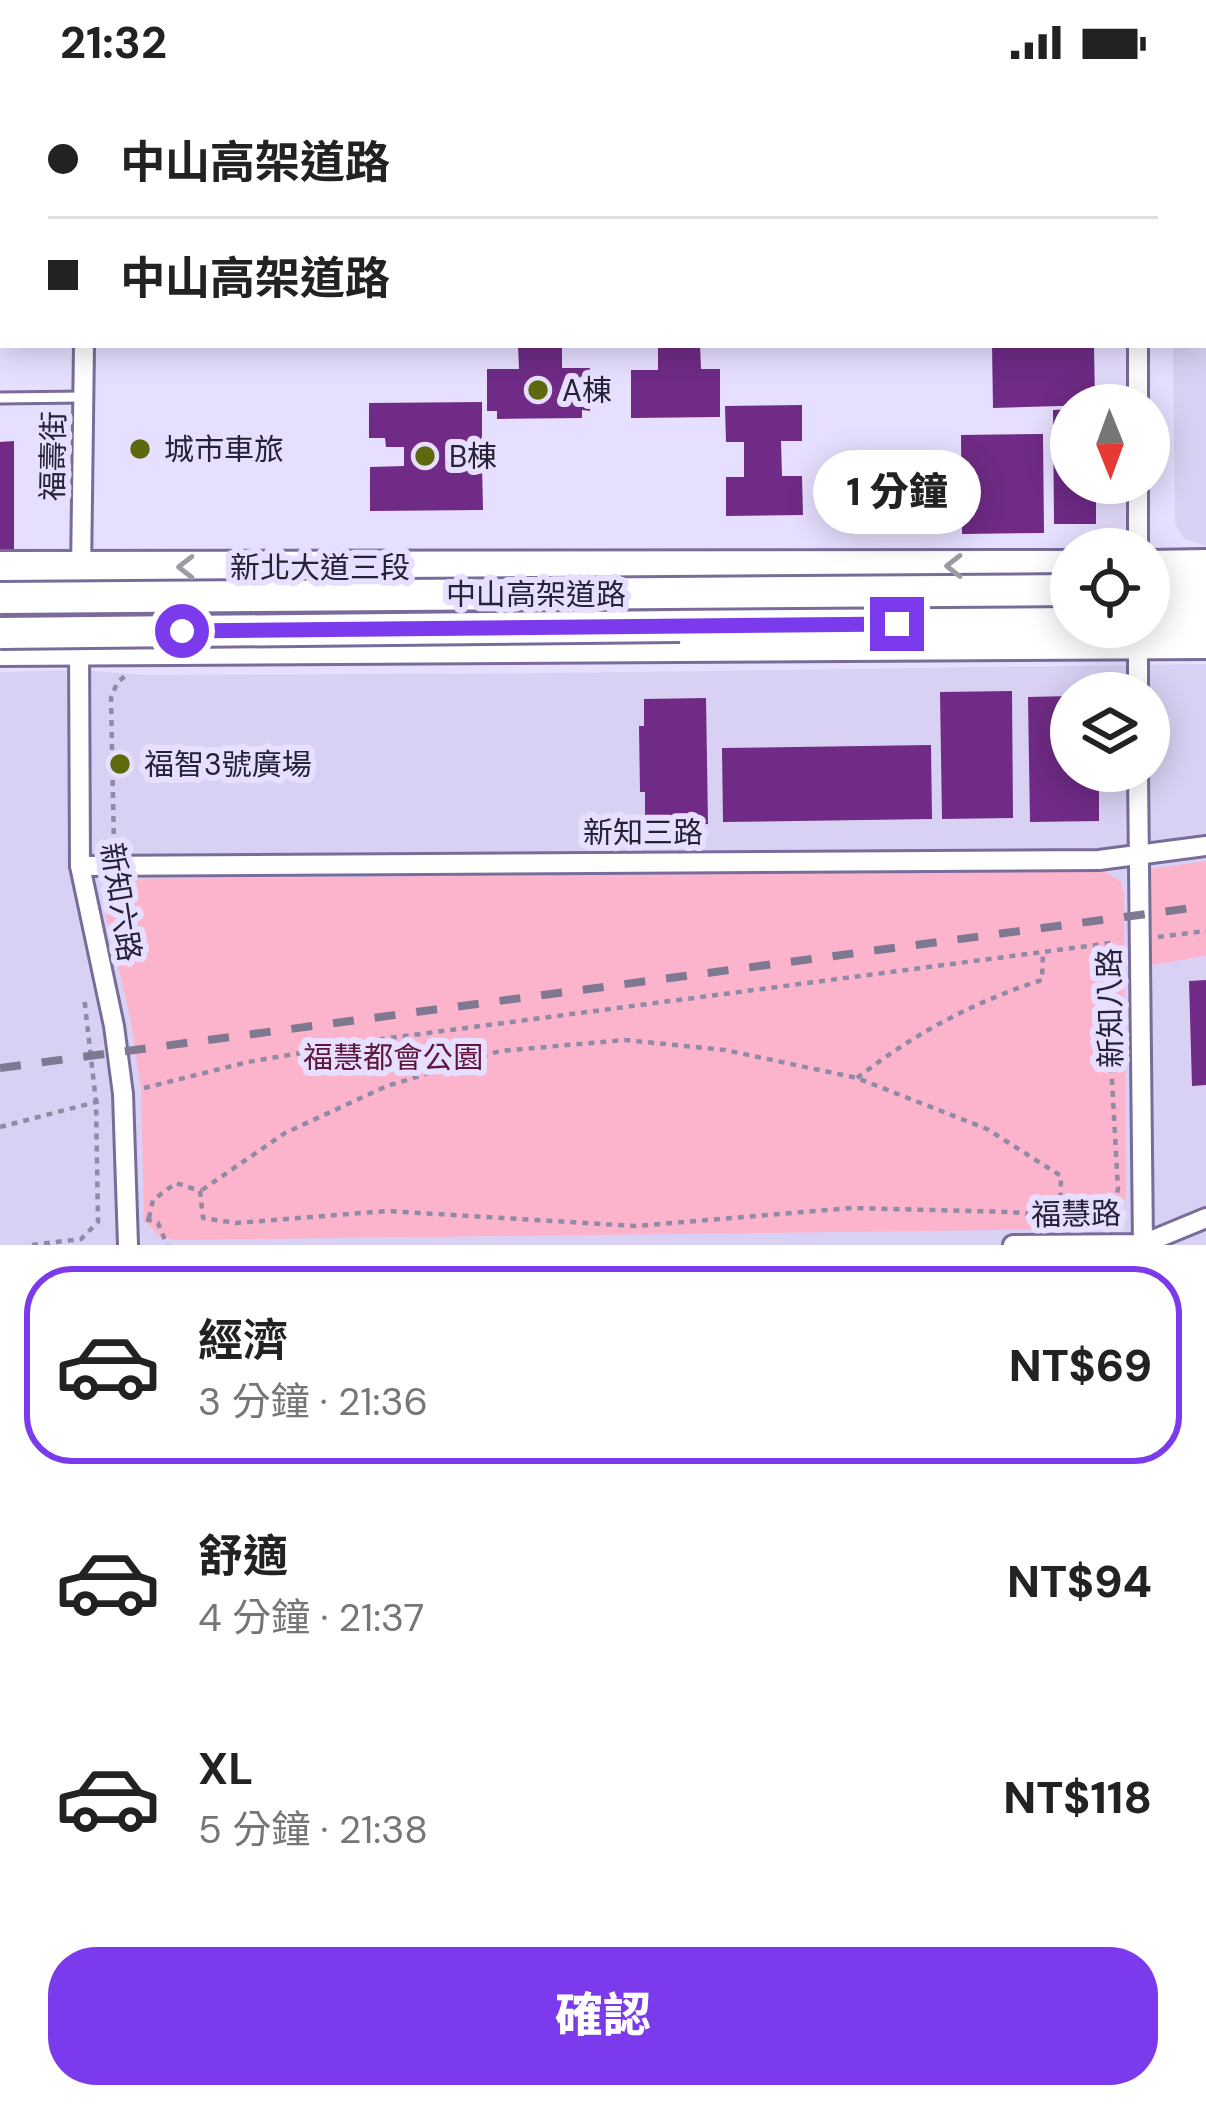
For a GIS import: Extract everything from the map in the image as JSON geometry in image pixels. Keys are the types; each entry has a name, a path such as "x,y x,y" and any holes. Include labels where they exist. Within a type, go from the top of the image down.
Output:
{"main road":[{"path":"1170,566 1206,565"},
{"name":"新北大道三段","path":"0,567 1050,566"},
{"path":"1170,589 1206,589"},
{"name":"中山高架道路","path":"0,598 1050,590"},
{"path":"1170,606 1206,606"},
{"name":"新北大道三段","path":"0,614 1050,607"},
{"path":"1170,627 1206,621"},
{"name":"中山高架道路","path":"0,632 1050,623"},
{"path":"0,650 1050,633"},
{"path":"1170,636 1206,643"}],"street":[{"name":"福壽街","path":"81,567 84,348"},
{"path":"1138,348 1138,384"},
{"name":"新知六路","path":"81,567 80,866 114,1026 123,1094 128,1245"},
{"name":"新知八路","path":"1138,792 1144,1244"},
{"name":"新知三路","path":"80,866 1099,860 1206,846"},
{"name":"福慧路","path":"1013,1245 1144,1244 1206,1218"}],"lane":[{"path":"0,398 84,397"}],"path":[{"path":"122,854 114,850 111,698 116,683 136,666"},
{"path":"0,1127 248,1062 382,1039 1206,931"},
{"path":"200,1191 203,1218 236,1223 387,1211 635,1226 852,1208 1089,1220 1114,1209 1118,1189 1107,991 1114,942"},
{"path":"857,1078 898,1046 982,999 1042,980 1043,952"},
{"path":"200,1191 305,1124 387,1086 500,1052 625,1040 725,1050 857,1078 987,1129 1060,1176 1060,1217"},
{"path":"149,1218 153,1199 176,1183 200,1191"},
{"path":"32,1245 81,1239 82,1245"}],"shaded area":[{"path":"1173,348 1206,348 1206,546 1184,539 1175,524"},
{"path":"1206,664 1206,1245 0,1245 0,672 82,670 147,675"}],"green space":[{"path":"1206,861 1206,956 1152,965 1150,869"},
{"name":"福慧都會公園","path":"1102,870 1121,882 1124,894 1126,1195 1117,1213 1098,1227 173,1240 160,1237 144,1220 141,1089 131,1021 104,908 109,889 124,879"}],"building":[{"name":"A棟","path":"518,348 562,348 562,368 590,368 590,411 582,410 582,418 497,419 497,411 487,411 487,369 519,369"},
{"name":"A棟","path":"658,348 700,348 701,369 720,369 720,417 631,418 631,370 658,370"},
{"path":"992,348 1094,348 1095,384 1050,384 1050,406 993,408"},
{"name":"B棟","path":"482,402 482,440 445,447 446,466 482,465 483,510 370,511 370,467 404,466 404,447 386,447 385,438 369,438 369,403"},
{"path":"802,405 802,441 781,441 782,476 802,476 803,515 726,516 726,477 744,477 744,442 726,442 725,406"},
{"path":"1043,434 1044,533 962,534 961,435"},
{"path":"14,441 14,550 0,550 0,442"},
{"path":"851,453 935,453 935,534 852,534"},
{"path":"1054,504 1096,504 1096,524 1054,524"},
{"path":"1012,691 1013,818 942,819 940,692"},
{"path":"1050,696 1050,792 1099,792 1099,821 1030,822 1028,697"},
{"path":"706,698 708,824 645,825 639,726 644,726 644,699"},
{"path":"931,745 932,819 723,822 722,748"},
{"path":"1206,980 1206,1085 1192,1086 1189,981"}],"railway":[{"path":"0,1068 1206,906"}],"place":[{"name":"A棟","path":"538,390"},
{"name":"城市車旅","path":"140,449"},
{"name":"B棟","path":"425,456"},
{"name":"福智3號廣場","path":"120,764"}],"route":[{"path":"182,631 897,624"}]}
